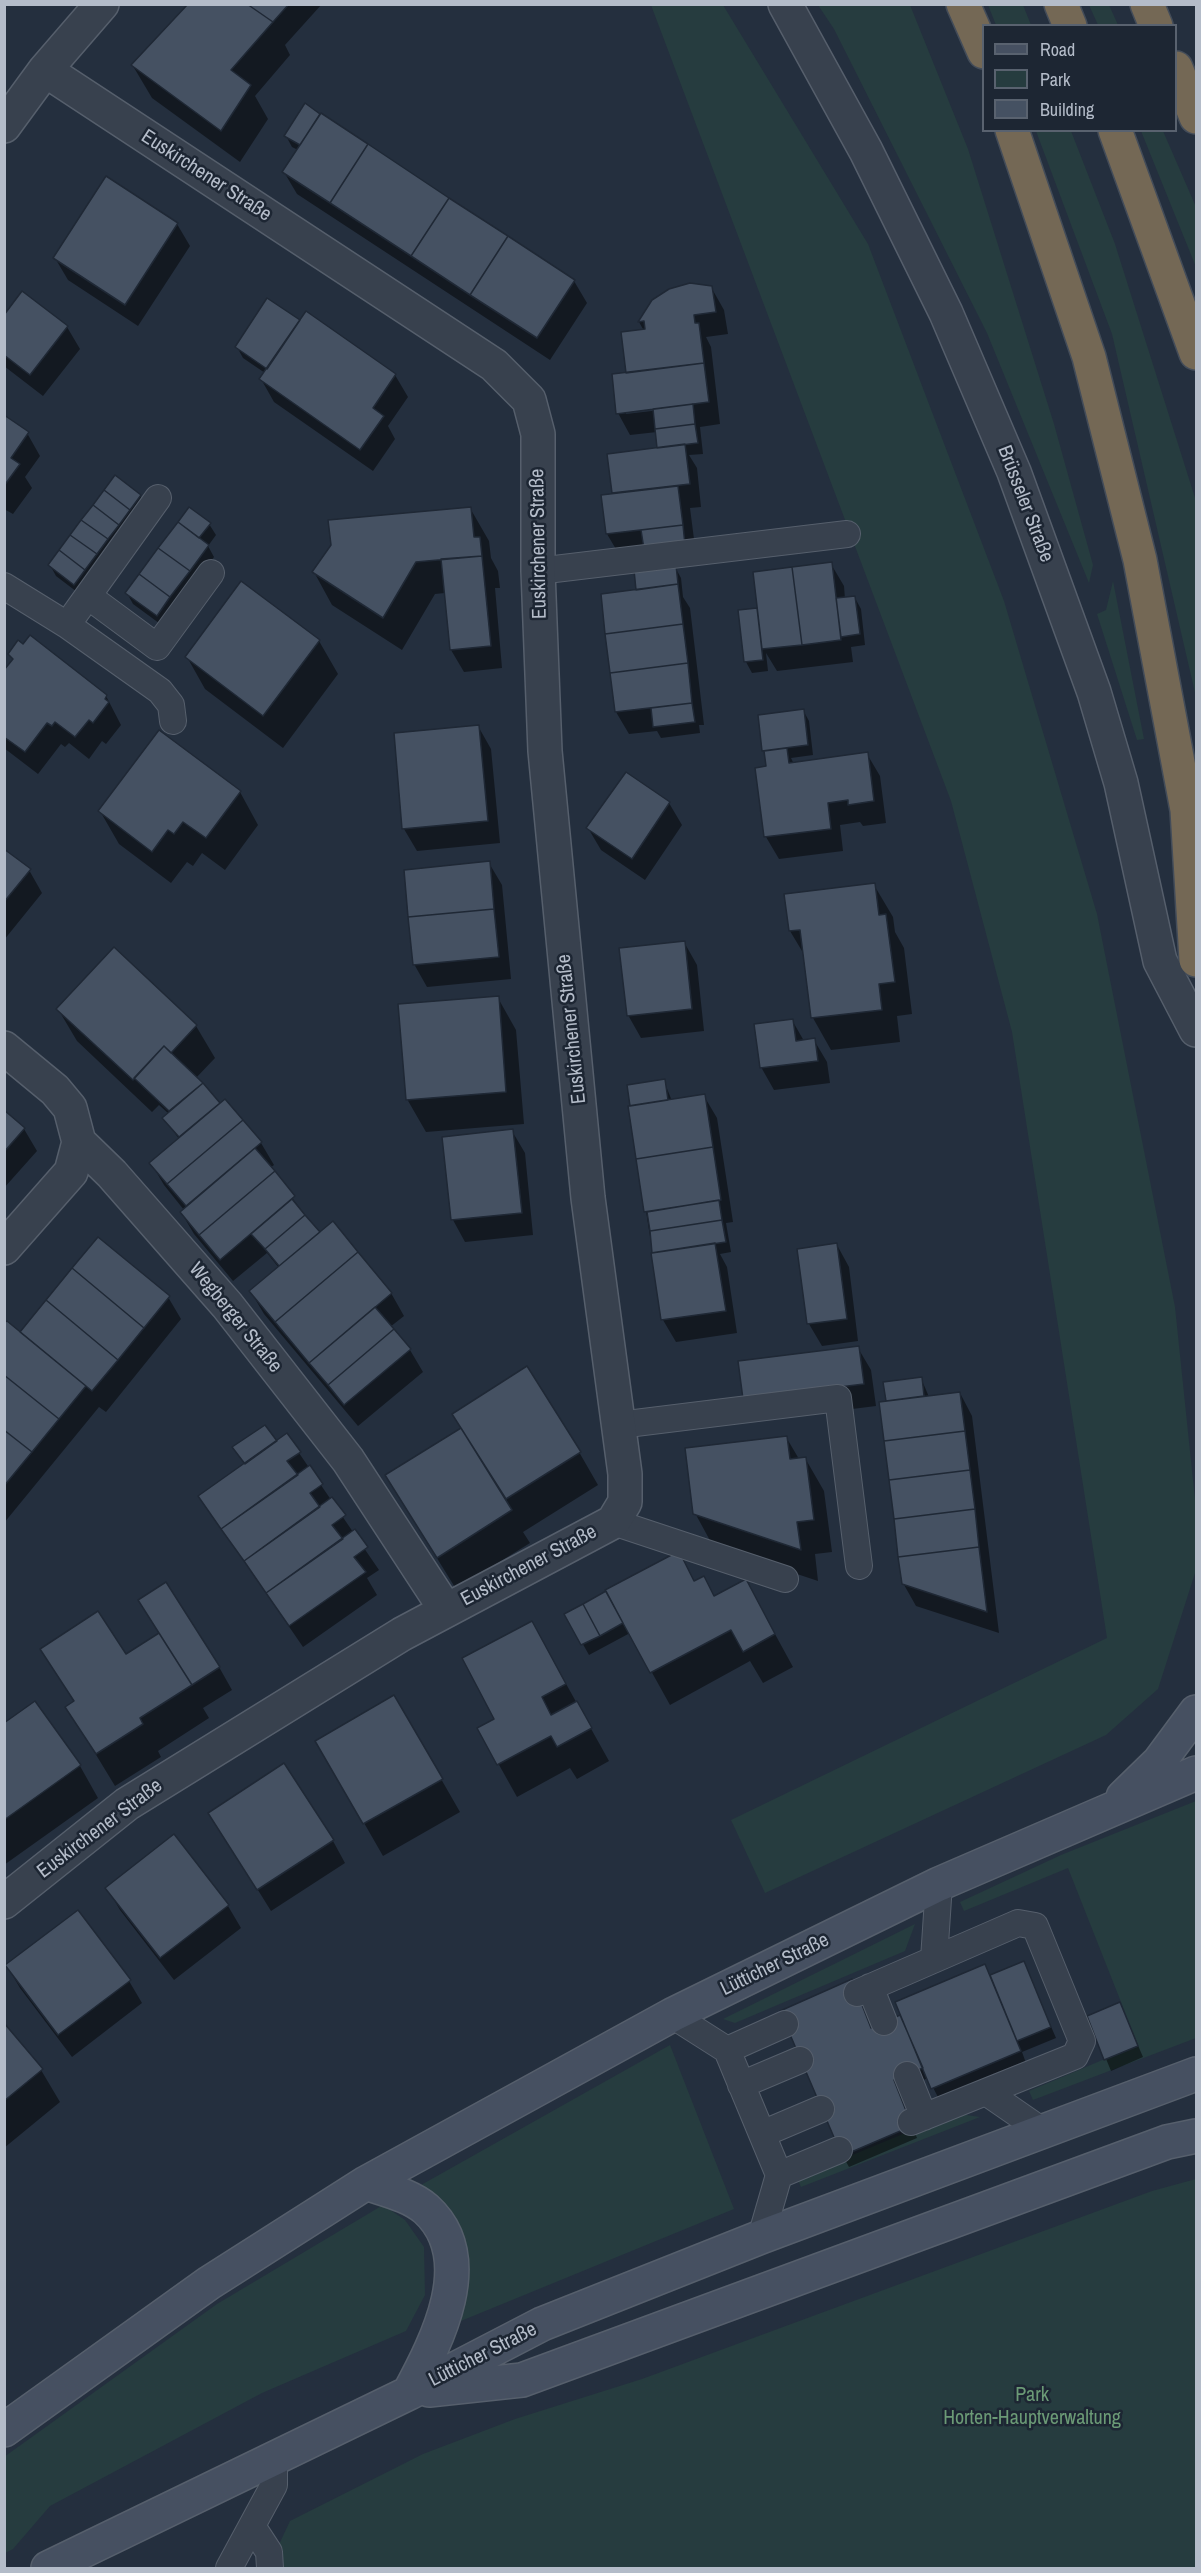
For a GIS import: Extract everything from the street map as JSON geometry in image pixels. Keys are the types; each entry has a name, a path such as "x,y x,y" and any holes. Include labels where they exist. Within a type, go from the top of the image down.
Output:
{"highway":[{"path":"963,4 982,47"},
{"path":"1060,4 1069,24"},
{"path":"1147,4 1155,24"},
{"path":"1177,70 1197,117"},
{"path":"1013,132 1089,357 1140,560 1187,810 1197,960"},
{"path":"1116,132 1197,353"}],"main road":[{"path":"1109,1810 1159,1762 1197,1712"},
{"name":"Lütticher Straße","path":"4,2430 209,2283 366,2183 672,2015 939,1884 1197,1773"},
{"name":"Lütticher Straße","path":"48,2568 409,2393 542,2324 1041,2130 1197,2074"},
{"path":"409,2393 522,2380 1167,2142 1197,2136"},
{"name":"Lütticher Straße","path":"366,2183 408,2197 425,2208 440,2224 451,2246 447,2302 427,2360 409,2393"}],"street":[{"path":"4,126 45,70 102,4"},
{"name":"Brüsseler Straße","path":"785,4 866,151 946,313 1014,472 1098,704 1121,783 1160,961 1197,1030"},
{"name":"Euskirchener Straße","path":"4,1902 127,1804 402,1634 613,1522 625,1502 625,1474 588,1198 545,751 538,572 538,434 529,400 494,365 45,70"},
{"path":"4,1048 63,1099 70,1108 79,1142 71,1172 4,1248"},
{"name":"Wegberger Straße","path":"79,1142 112,1173 227,1305 327,1433 426,1575 446,1610"}],"lane":[{"path":"68,625 158,498"},
{"path":"538,572 847,534"},
{"path":"88,596 158,647 211,573"},
{"path":"4,586 68,625 160,691 171,705 173,721"},
{"path":"619,1425 838,1398 859,1566"},
{"path":"613,1522 785,1579"},
{"path":"934,1959 939,1884"},
{"path":"884,2022 864,1990 1017,1923 1035,1926 1082,2041 1075,2056 918,2119 907,2074"},
{"path":"672,2015 727,2050 779,2175 761,2237"},
{"path":"727,2050 785,2024"},
{"path":"741,2085 800,2060"},
{"path":"986,2092 1041,2130"},
{"path":"762,2134 821,2109"},
{"path":"779,2175 839,2150"},
{"path":"229,2568 274,2485 274,2457"},
{"path":"252,2526 268,2552 270,2568"}],"green space":[{"path":"651,5 723,5 868,244 1004,601 1097,914 1175,1307 1196,1509 1196,1570 1158,1689 1106,1735 765,1893 731,1820 1107,1638 1012,1032 951,801"},
{"path":"818,5 910,5 968,149 1054,424 1093,565 1089,583 987,333 834,29"},
{"path":"988,5 1023,5 1031,24 996,24"},
{"path":"1089,5 1109,5 1118,24 1098,24"},
{"path":"1036,132 1071,132 1115,244 1196,501 1196,697 1112,334"},
{"path":"1141,132 1163,132 1196,207 1196,267"},
{"path":"1113,581 1144,739 1137,740 1097,614 1106,610"},
{"path":"1196,1801 1196,2038 1033,2100 1029,2091 1138,2045 1068,1868 964,1911 960,1902 1061,1855"},
{"path":"915,1924 905,1951 735,2023 723,2019"},
{"path":"670,2045 734,2209 456,2323 465,2269 464,2240 451,2217 421,2185"},
{"path":"953,2113 980,2117 801,2187 797,2178"},
{"name":"Park Horten-Hauptverwaltung","path":"1196,2179 1196,2568 268,2568 290,2521 423,2454 515,2419 642,2379 1152,2191"},
{"path":"383,2205 405,2220 424,2247 425,2295 406,2331 262,2393 50,2506 13,2549 5,2553 4,2457 217,2304"}],"building":[{"path":"188,4 247,4 273,22 231,70 251,85 221,131 131,65"},
{"path":"247,4 289,4 273,22"},
{"path":"305,103 320,114 300,145 284,136"},
{"path":"321,113 368,144 330,203 282,172"},
{"path":"368,144 449,198 411,256 330,203"},
{"path":"106,176 178,223 125,305 53,258"},
{"path":"449,198 508,236 470,295 411,256"},
{"path":"508,236 575,280 537,338 470,295"},
{"path":"690,283 712,286 716,312 694,315 695,323 699,323 704,363 626,373 621,332 645,329 644,321 638,322 652,300 669,289"},
{"path":"22,291 68,326 30,375 4,355 4,315"},
{"path":"267,298 300,320 267,369 235,347"},
{"path":"306,311 396,374 373,408 384,416 360,450 259,379"},
{"path":"704,363 709,402 616,414 612,374"},
{"path":"693,404 695,424 655,429 653,409"},
{"path":"4,415 29,432 11,458 20,464 4,486"},
{"path":"695,424 698,443 657,448 655,429"},
{"path":"685,444 690,484 612,493 607,454"},
{"path":"115,475 141,495 130,510 104,490"},
{"path":"678,486 683,525 606,534 601,495"},
{"path":"104,490 130,510 119,525 93,505"},
{"path":"93,505 119,525 108,539 81,520"},
{"path":"189,507 211,523 199,538 178,522"},
{"path":"471,507 474,537 480,537 482,556 416,562 383,618 312,572 331,545 328,520"},
{"path":"81,520 108,539 97,554 70,535"},
{"path":"178,522 209,545 190,571 158,548"},
{"path":"683,525 685,545 644,549 641,530"},
{"path":"70,535 97,554 85,570 59,550"},
{"path":"158,548 190,571 170,597 139,574"},
{"path":"59,550 85,570 74,585 48,565"},
{"path":"482,556 491,646 450,650 441,559"},
{"path":"832,562 841,640 802,645 792,567"},
{"path":"676,565 678,584 636,590 634,570"},
{"path":"792,567 802,645 762,649 753,572"},
{"path":"139,574 170,597 157,616 125,593"},
{"path":"241,581 320,640 263,716 185,657"},
{"path":"678,584 683,624 605,634 601,594"},
{"path":"855,596 860,634 841,637 836,598"},
{"path":"757,608 763,660 744,662 738,610"},
{"path":"683,624 688,663 610,673 605,634"},
{"path":"30,635 107,695 105,699 109,702 93,723 89,720 75,737 55,722 52,726 47,723 25,752 4,737 4,670 13,659 8,654 18,640 23,644"},
{"path":"688,663 692,703 615,712 610,673"},
{"path":"692,703 695,722 653,727 651,708"},
{"path":"804,709 808,745 762,751 758,715"},
{"path":"479,725 488,821 402,829 394,733"},
{"path":"159,730 241,791 206,838 183,822 174,834 168,830 152,852 98,811"},
{"path":"787,748 789,763 868,752 874,801 848,805 848,800 828,803 831,829 764,837 755,768 766,766 764,751"},
{"path":"626,772 670,802 632,859 586,828"},
{"path":"4,849 31,869 4,902"},
{"path":"490,861 494,909 408,917 404,870"},
{"path":"875,883 879,915 886,914 895,982 879,984 882,1010 811,1018 800,930 789,931 784,894"},
{"path":"494,909 499,957 413,965 408,917"},
{"path":"685,941 692,1009 627,1016 619,948"},
{"path":"114,947 197,1025 171,1053 164,1046 133,1080 56,1009"},
{"path":"499,996 506,1092 406,1100 398,1004"},
{"path":"793,1019 796,1041 815,1038 818,1061 760,1068 754,1024"},
{"path":"164,1046 203,1083 169,1111 134,1078"},
{"path":"665,1079 668,1100 630,1106 627,1085"},
{"path":"203,1083 220,1103 179,1137 162,1118"},
{"path":"705,1094 713,1147 636,1159 628,1106"},
{"path":"225,1099 243,1120 167,1184 149,1163"},
{"path":"4,1110 25,1128 4,1152"},
{"path":"243,1120 262,1142 186,1206 167,1184"},
{"path":"513,1129 522,1213 451,1220 442,1137"},
{"path":"713,1147 721,1200 644,1212 636,1159"},
{"path":"255,1148 275,1171 199,1235 180,1212"},
{"path":"275,1171 295,1196 220,1260 199,1235"},
{"path":"292,1199 305,1215 265,1249 251,1234"},
{"path":"719,1200 722,1220 650,1231 647,1212"},
{"path":"305,1215 320,1232 279,1266 265,1249"},
{"path":"722,1220 726,1242 652,1253 650,1231"},
{"path":"333,1221 358,1252 275,1322 249,1291"},
{"path":"98,1237 170,1296 144,1328 72,1268"},
{"path":"715,1243 726,1311 661,1320 651,1253"},
{"path":"837,1243 847,1319 807,1324 797,1249"},
{"path":"358,1252 392,1293 309,1363 275,1322"},
{"path":"72,1268 144,1328 118,1360 46,1300"},
{"path":"46,1300 118,1360 92,1391 20,1332"},
{"path":"375,1307 394,1329 328,1385 309,1363"},
{"path":"7,1321 86,1386 59,1419 4,1375 4,1323"},
{"path":"394,1329 411,1349 344,1405 328,1385"},
{"path":"859,1346 864,1384 743,1399 738,1361"},
{"path":"527,1366 581,1452 506,1499 452,1414"},
{"path":"4,1375 59,1419 32,1452 4,1430"},
{"path":"922,1377 924,1396 886,1401 883,1382"},
{"path":"960,1392 965,1431 884,1441 879,1402"},
{"path":"265,1425 277,1441 245,1464 232,1447"},
{"path":"461,1428 512,1510 437,1558 385,1475"},
{"path":"4,1430 32,1452 4,1486"},
{"path":"965,1431 970,1470 889,1480 884,1441"},
{"path":"287,1433 301,1452 287,1461 298,1475 221,1529 198,1496"},
{"path":"787,1436 790,1459 806,1457 814,1520 797,1522 801,1550 693,1514 685,1448"},
{"path":"310,1465 323,1484 310,1493 320,1507 244,1561 221,1529"},
{"path":"970,1470 975,1509 894,1519 889,1480"},
{"path":"332,1497 346,1515 332,1525 343,1539 266,1593 244,1561"},
{"path":"975,1509 979,1547 898,1557 894,1519"},
{"path":"355,1529 368,1547 354,1557 366,1572 289,1626 266,1593"},
{"path":"979,1547 987,1612 902,1584 898,1557"},
{"path":"679,1551 694,1581 704,1576 714,1596 746,1579 775,1634 743,1652 731,1630 650,1673 605,1590"},
{"path":"166,1582 220,1667 192,1685 138,1600"},
{"path":"606,1591 623,1623 600,1636 583,1604"},
{"path":"583,1604 600,1636 581,1645 564,1614"},
{"path":"98,1611 126,1654 159,1633 192,1685 140,1718 143,1724 96,1754 65,1707 74,1701 40,1649"},
{"path":"532,1621 566,1684 542,1697 551,1715 577,1701 592,1728 557,1747 551,1736 497,1765 477,1728 494,1719 462,1658"},
{"path":"394,1695 443,1779 363,1824 315,1741"},
{"path":"35,1701 81,1765 4,1820 4,1723"},
{"path":"284,1763 334,1840 257,1890 208,1813"},
{"path":"174,1834 229,1905 160,1958 105,1888"},
{"path":"78,1910 131,1980 58,2035 5,1965"},
{"path":"1024,1961 1051,2027 1017,2041 990,1975"},
{"path":"985,1964 1021,2051 931,2089 895,2002"},
{"path":"852,1979 871,2028 900,2015 923,2068 894,2080 912,2126 842,2156 780,2011"},
{"path":"1120,2002 1138,2046 1104,2060 1087,2016"},
{"path":"4,2023 43,2069 4,2101"}]}
